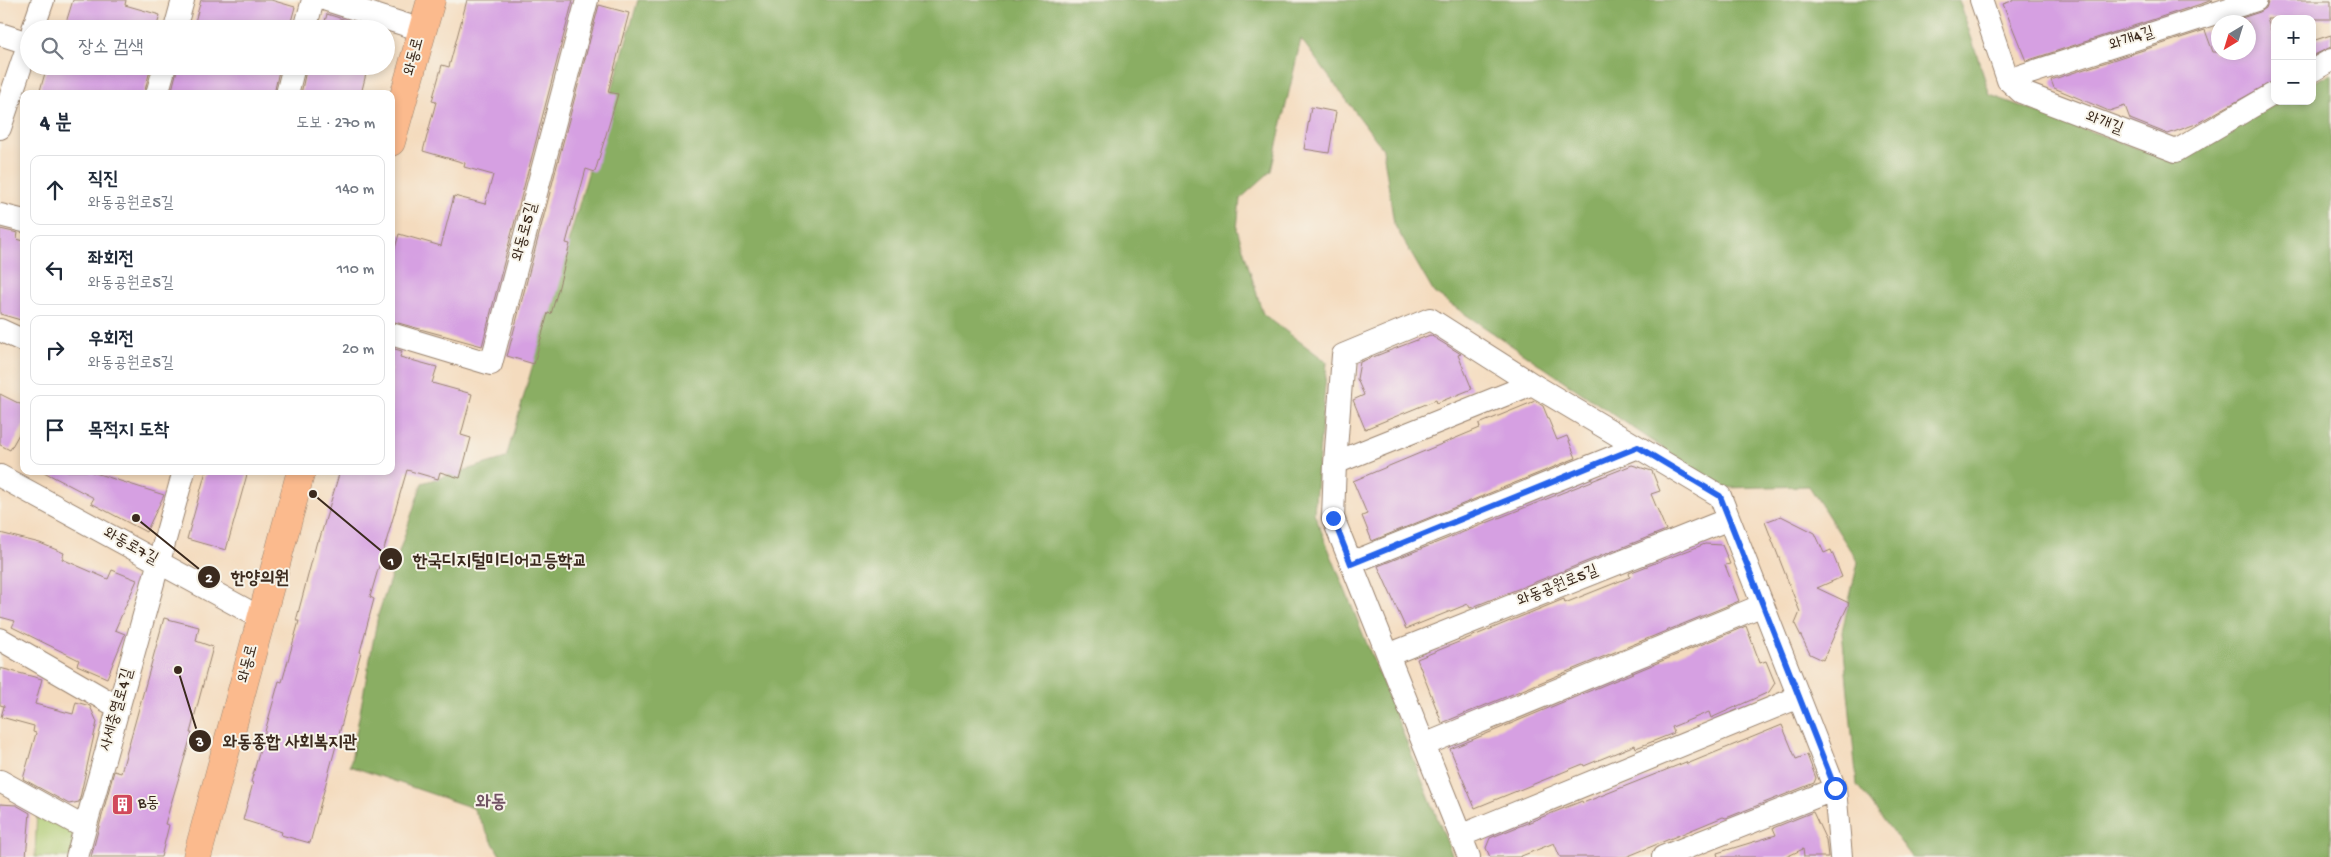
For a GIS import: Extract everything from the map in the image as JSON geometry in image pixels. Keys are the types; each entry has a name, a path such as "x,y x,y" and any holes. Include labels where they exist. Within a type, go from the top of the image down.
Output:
{"main road":[{"name":"와동로","path":"395,128 431,0"},
{"name":"와동로","path":"197,857 300,475"}],"street":[{"path":"36,20 43,0"},
{"path":"178,20 184,0"},
{"path":"307,20 313,0"},
{"name":"와동로","path":"327,0 390,20"},
{"name":"와동로5길","path":"395,335 491,364 587,0"},
{"path":"1981,0 2008,80"},
{"name":"와개4길","path":"2008,80 2256,0"},
{"name":"와동로","path":"395,21 422,30"},
{"path":"0,34 20,40"},
{"path":"2316,69 2331,60"},
{"path":"0,128 20,69"},
{"path":"158,90 162,75"},
{"path":"288,90 292,75"},
{"name":"와개길","path":"2008,80 2021,92 2176,151 2271,95"},
{"path":"0,215 20,220"},
{"path":"1468,857 1333,518 1343,355 1430,319 1532,384 1720,496 1835,788 1841,857"},
{"path":"0,330 20,339"},
{"path":"1335,463 1532,384"},
{"path":"1351,564 1638,447"},
{"name":"사세충열로4길","path":"77,857 183,475"},
{"name":"와동로7길","path":"0,476 261,618"},
{"name":"와동공원로5길","path":"1388,655 1729,519"},
{"path":"1424,745 1763,605"},
{"path":"0,639 118,707"},
{"path":"1460,836 1799,697"},
{"path":"0,781 85,828"},
{"path":"1664,857 1835,788"}],"green space":[{"path":"638,0 1959,0 1990,95 2175,162 2274,105 2316,105 2316,81 2331,73 2331,857 1912,857 1857,785 1842,631 1858,562 1809,486 1722,488 1434,293 1394,224 1383,149 1301,39 1271,171 1240,199 1237,229 1263,314 1327,362 1314,513 1453,857 501,857 473,808 350,766 378,615 422,483 506,458"},
{"path":"37,808 78,829 71,857 35,857"}],"building":[{"path":"73,0 126,0 125,5 160,15 159,20 67,20"},
{"path":"201,0 271,0 295,7 291,20 195,20"},
{"path":"467,0 573,0 482,346 395,322 395,248 399,234 441,246 454,196 485,204 493,175 464,167 465,163 423,151 436,102 432,101 442,65 449,67"},
{"path":"2015,0 2213,0 2026,61 2003,4"},
{"path":"2269,0 2331,0 2331,19 2316,19 2316,15 2271,15 2271,19 2267,19 2271,30 2271,82 2196,124 2168,134 2130,119 2125,106 2109,111 2054,88 2051,80 2205,30 2211,46 2211,60 2256,60 2256,15 2251,15 2266,8"},
{"path":"599,5 629,13 608,92 618,94 595,172 586,169 566,243 570,244 558,290 551,314 548,313 534,364 507,356"},
{"path":"327,14 346,20 325,20"},
{"path":"2331,35 2331,47 2316,54 2316,40"},
{"path":"44,75 149,75 145,90 40,90"},
{"path":"176,75 278,75 275,90 172,90"},
{"path":"305,75 366,75 362,90 302,90"},
{"path":"1311,107 1336,112 1329,153 1304,149"},
{"path":"0,229 18,233 17,239 20,240 20,320 0,314"},
{"path":"1430,335 1461,354 1458,355 1472,389 1437,403 1436,400 1365,429 1353,400 1364,395 1357,379 1360,362"},
{"path":"395,349 402,351 400,357 437,367 432,383 472,394 461,435 471,438 460,478 440,472 438,479 407,470 370,597 374,599 310,843 281,835 282,832 243,820 253,783 251,782 279,681 282,682 299,621 296,621 317,541 319,541 339,475 395,475"},
{"path":"0,394 20,404 20,432 10,450 0,445"},
{"path":"1535,401 1543,406 1557,440 1567,436 1576,458 1372,541 1362,516 1367,514 1353,481 1480,428 1479,424"},
{"path":"1632,465 1652,471 1660,491 1651,494 1666,530 1470,608 1468,604 1406,629 1378,566"},
{"path":"50,475 102,475 164,495 146,532 91,503 94,498"},
{"path":"205,475 247,475 226,550 187,539"},
{"path":"1781,516 1815,533 1824,553 1831,550 1842,577 1817,588 1849,603 1823,660 1810,654 1795,624 1800,612 1765,522"},
{"path":"0,533 40,543 64,553 62,559 108,579 112,570 137,580 115,630 125,634 107,678 77,665 79,660 12,627 15,621 0,617"},
{"path":"1705,544 1722,545 1730,564 1725,565 1739,601 1442,723 1417,659 1564,599 1565,603 1630,577 1629,573"},
{"path":"164,618 199,627 196,641 213,647 190,733 192,733 165,824 169,825 161,857 91,857 114,771 121,773"},
{"path":"1746,626 1760,663 1766,661 1775,683 1769,692 1711,718 1709,712 1672,727 1674,733 1636,748 1635,745 1584,766 1583,764 1475,808 1450,749"},
{"path":"0,668 42,679 35,704 73,714 76,702 90,706 97,722 79,802 69,804 23,779 36,733 33,732 34,726 1,717 4,706 0,705"},
{"path":"1782,725 1796,759 1807,755 1816,778 1814,783 1726,818 1723,817 1626,857 1560,857 1554,843 1519,857 1490,857 1486,848 1490,838 1582,801 1583,803 1686,762 1687,764"},
{"path":"0,804 16,805 30,813 26,857 0,857"},
{"path":"1813,812 1826,840 1828,857 1804,857 1803,849 1786,857 1718,857 1717,853 1776,835 1773,828"}],"place":[{"name":"한국디지털미디어고등학교","path":"313,494"},
{"name":"한양의원","path":"136,518"},
{"name":"와동종합 사회복지관","path":"178,670"},
{"name":"B동","path":"122,804"}],"district":[{"name":"와동","path":"491,803"}],"route":[{"path":"1333,518 1351,564 1638,447 1720,496 1835,788"}]}
